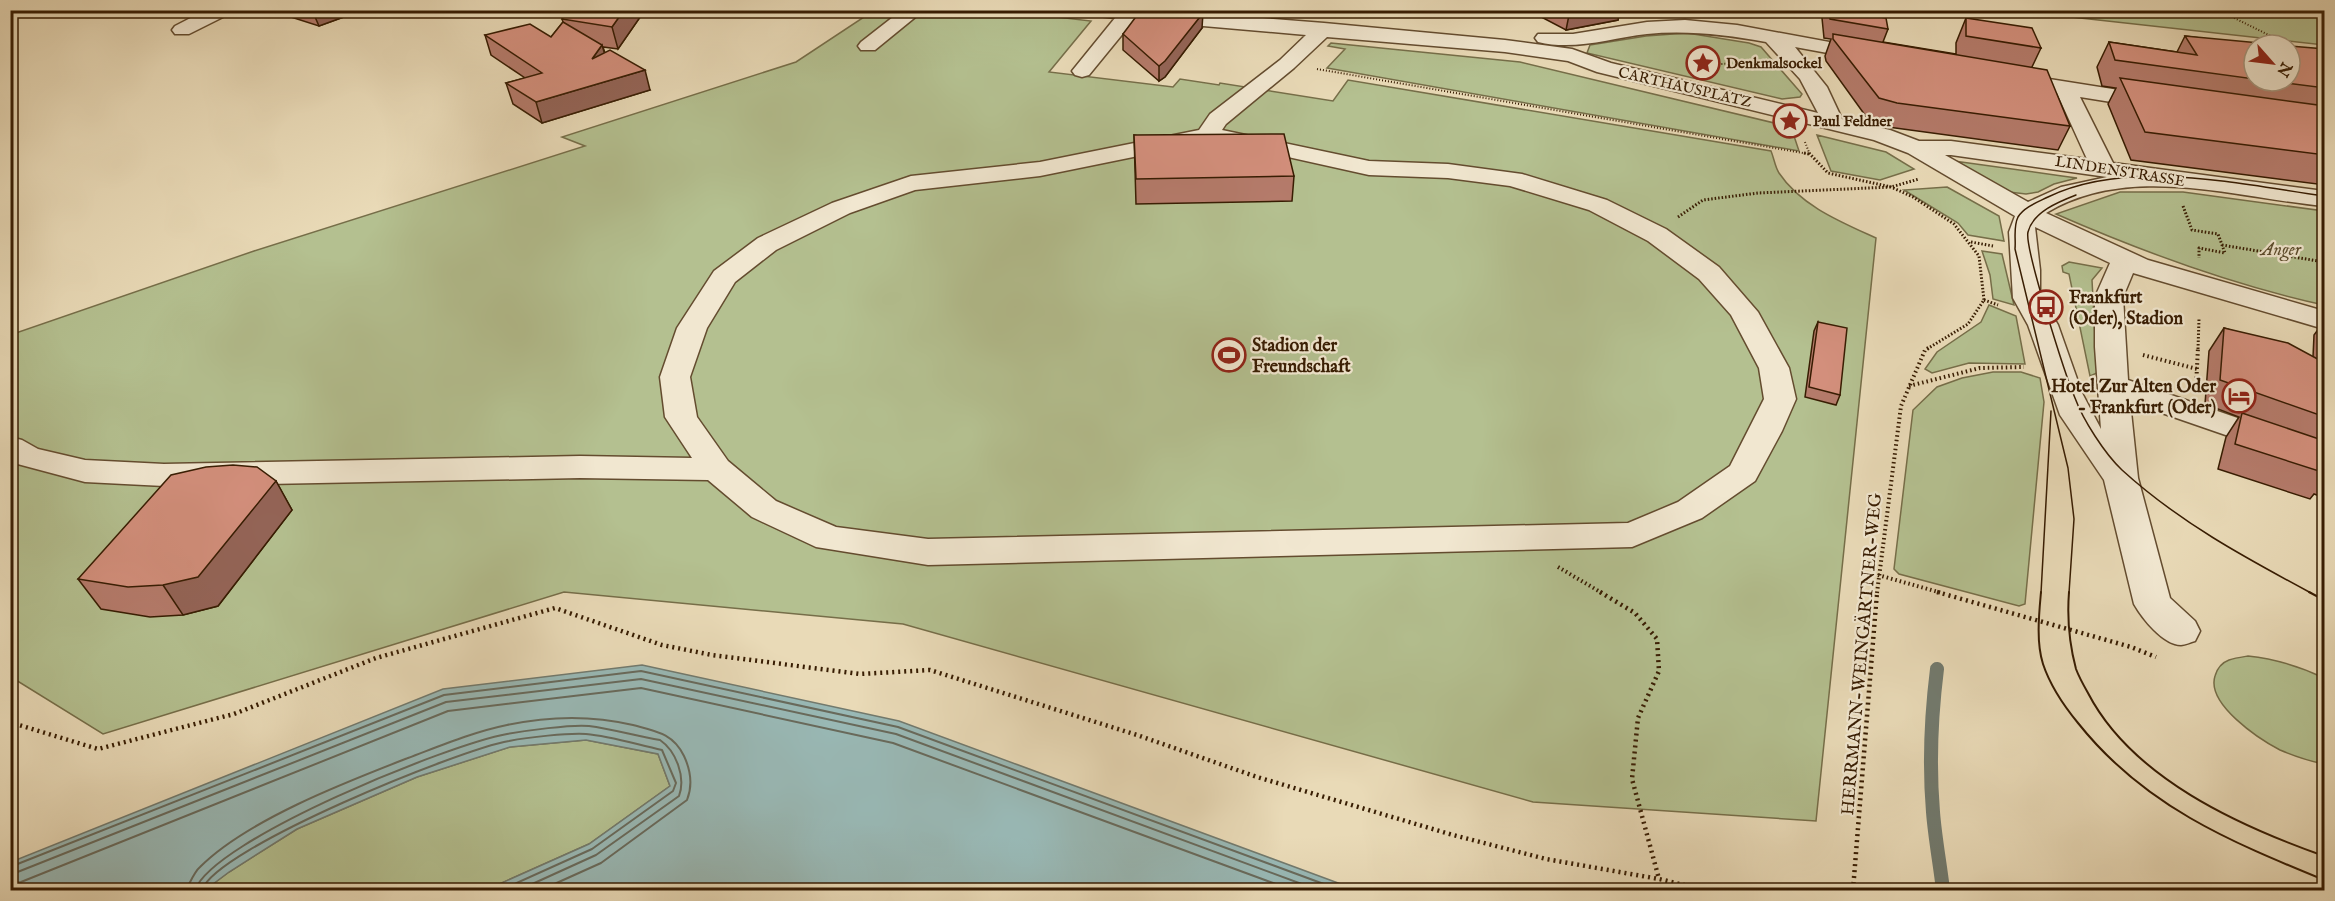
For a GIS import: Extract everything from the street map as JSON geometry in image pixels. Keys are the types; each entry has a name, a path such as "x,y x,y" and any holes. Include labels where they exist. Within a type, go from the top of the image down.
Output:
{"street":[{"path":"182,30 222,10"},
{"path":"868,46 915,10"},
{"path":"1089,10 1573,48 1687,18"},
{"path":"1665,10 1687,18 1774,39 1893,59"},
{"path":"1082,71 1128,14"},
{"path":"1207,135 1218,119 1287,64 1324,29"},
{"path":"1774,39 1797,62 1828,108 1832,122"},
{"name":"CARTHAUSPLATZ","path":"1573,48 1604,68 1832,122 1882,135 1916,148"},
{"path":"1985,75 2172,104"},
{"path":"2066,89 2103,168"},
{"path":"1207,135 1252,142 1369,168 1448,171 1513,179 1598,205 1657,235 1709,273 1744,312 1774,368 1780,399 1743,474 1690,510 1632,535 927,552 829,538 764,508 716,470 681,417 675,377 692,328 724,277 767,244 841,208 911,183 1040,169 1207,135"},
{"path":"1916,148 2029,214 2125,260 2198,285 2325,320"},
{"name":"LINDENSTRASSE","path":"1916,148 1951,148 2103,168 2172,180 2325,199"},
{"path":"2121,478 2088,436 2074,413 2042,323 2026,296 2027,267 2023,250 2022,225 2029,214 2061,195 2103,184 2151,178 2172,180"},
{"path":"2125,260 2109,297 2110,347 2121,478 2153,604 2181,631"},
{"path":"2113,385 2325,459"},
{"path":"10,447 27,457 86,471 164,475 580,467 716,470"}],"path":[{"path":"2218,10 2265,33"},
{"path":"1696,66 1691,60 1705,58 1717,64 1797,62"},
{"path":"1287,64 1809,154"},
{"path":"1707,68 1715,67 1717,64"},
{"path":"1803,136 1809,154 1827,173 1891,187"},
{"path":"1657,235 1703,200 1758,193 1891,187"},
{"name":"HERRMANN-WEINGÄRTNER-WEG","path":"1853,891 1878,574 1901,406 1925,350 1968,324 1984,300 1979,256 1970,242 1954,224 1913,197 1891,187"},
{"path":"2172,206 2195,208"},
{"path":"2183,206 2192,230 2218,234 2225,253 2199,249"},
{"path":"2222,245 2325,262"},
{"path":"2195,415 2199,319"},
{"path":"2110,347 2197,369"},
{"path":"1908,386 1956,371 2006,365 2059,373"},
{"path":"1511,538 1635,614 1657,639 1659,671 1638,718 1632,779 1659,879"},
{"path":"1878,574 2110,641 2156,657"},
{"path":"10,719 19,725 98,749 234,714 376,658 555,608 662,645 712,655 860,674 930,670 1137,735 1257,777 1453,835 1546,859 1659,879 1705,891"}],"green space":[{"name":"Stadion der Freundschaft","path":"997,10 1091,21 1049,72 1173,87 1180,79 1219,85 1220,83 1333,101 1348,80 1771,151 1779,173 1799,195 1823,212 1876,238 1816,821 1533,802 903,624 564,592 103,734 11,677 10,335 254,251 585,146 562,137 796,62 873,11"},
{"path":"2024,11 2324,11 2324,45 2302,43 2302,33 2242,33 2242,36"},
{"path":"1687,33 1761,47 1802,94 1800,97 1782,99 1587,53 1590,45 1646,36"},
{"path":"1331,43 1520,62 1791,127 1799,151 1327,68 1345,49 1328,46"},
{"path":"1817,135 1886,152 1914,169 1880,180 1831,171"},
{"path":"1954,161 2077,178 2054,184 2038,192 2026,194 2009,192"},
{"path":"1947,187 1999,216 2004,241 1968,235 1958,223 1904,190"},
{"name":"Anger","path":"2120,192 2183,192 2324,211 2324,305 2256,288 2188,266 2056,214"},
{"path":"1982,251 2002,254 2014,305 1993,299 1990,275"},
{"path":"2069,262 2102,268 2092,280 2097,373 2090,376 2069,274 2063,272 2062,266"},
{"path":"1989,305 2016,316 2025,364 1969,363 1932,373 1925,369 1937,352 1981,322"},
{"path":"1993,372 2021,372 2040,378 2044,402 2025,604 2019,606 1899,574 1894,569 1913,410 1937,387 1962,378"},
{"path":"2248,656 2287,664 2324,678 2324,764 2280,750 2260,738 2236,719 2218,698 2214,687 2215,676 2220,666 2226,661"},
{"path":"586,740 658,754 670,786 589,844 486,890 205,890 297,829 417,777 510,747"}],"water":[{"path":"642,665 899,721 1357,890 486,890 589,844 670,786 658,754 586,740 510,747 417,777 297,829 205,890 11,890 11,862 443,689"}],"building":[{"path":"569,10 624,10 612,27 562,19"},
{"path":"1141,10 1203,13 1159,66 1123,34"},
{"path":"1829,10 1863,10 1863,14 1886,18 1888,29 1830,19"},
{"path":"1966,18 2032,28 2041,48 1966,36"},
{"path":"563,22 602,45 592,59 610,50 645,70 536,102 506,83 542,73 485,35 530,24 551,37"},
{"path":"1833,34 2047,70 2070,126 1897,103 1879,98 1833,39"},
{"path":"2185,36 2242,41 2242,77 2115,60 2109,42 2197,55"},
{"path":"2302,47 2325,49 2325,88 2302,85"},
{"path":"2120,78 2325,106 2325,155 2145,132"},
{"path":"1284,134 1294,176 1136,179 1134,135"},
{"path":"1818,322 1847,328 1840,395 1809,387"},
{"path":"2224,328 2288,343 2325,363 2325,417 2220,380"},
{"path":"2242,413 2325,441 2325,473 2235,444"},
{"path":"233,465 257,467 276,481 198,577 163,585 128,587 78,579 171,475 206,467"}],"waterway":[{"path":"1937,669 1932,723 1931,776 1934,822 1943,890"}],"tram line":[{"path":"2069,593 2074,519 2068,468 2015,249 2015,229 2018,217 2027,208 2048,197 2080,185 2149,176 2220,181 2324,196"},
{"path":"2076,195 2041,213 2028,232 2032,261 2063,365 2089,426 2115,463 2166,506 2237,552 2311,593"},
{"path":"2041,593 2051,411"},
{"path":"2041,592 2039,637 2046,672 2068,710 2104,752 2131,777 2190,818 2255,851 2324,880"},
{"path":"2069,592 2069,630 2076,669 2107,723 2131,750 2160,774 2224,814 2257,830 2324,856"},
{"path":"2309,592 2324,600"}],"place":[{"name":"Denkmalsockel","path":"1703,63"},
{"name":"Paul Feldner","path":"1790,121"},
{"name":"Frankfurt (Oder), Stadion","path":"2046,307"},
{"name":"Stadion der Freundschaft","path":"1229,355"},
{"name":"Hotel Zur Alten Oder - Frankfurt (Oder)","path":"2239,396"}]}
